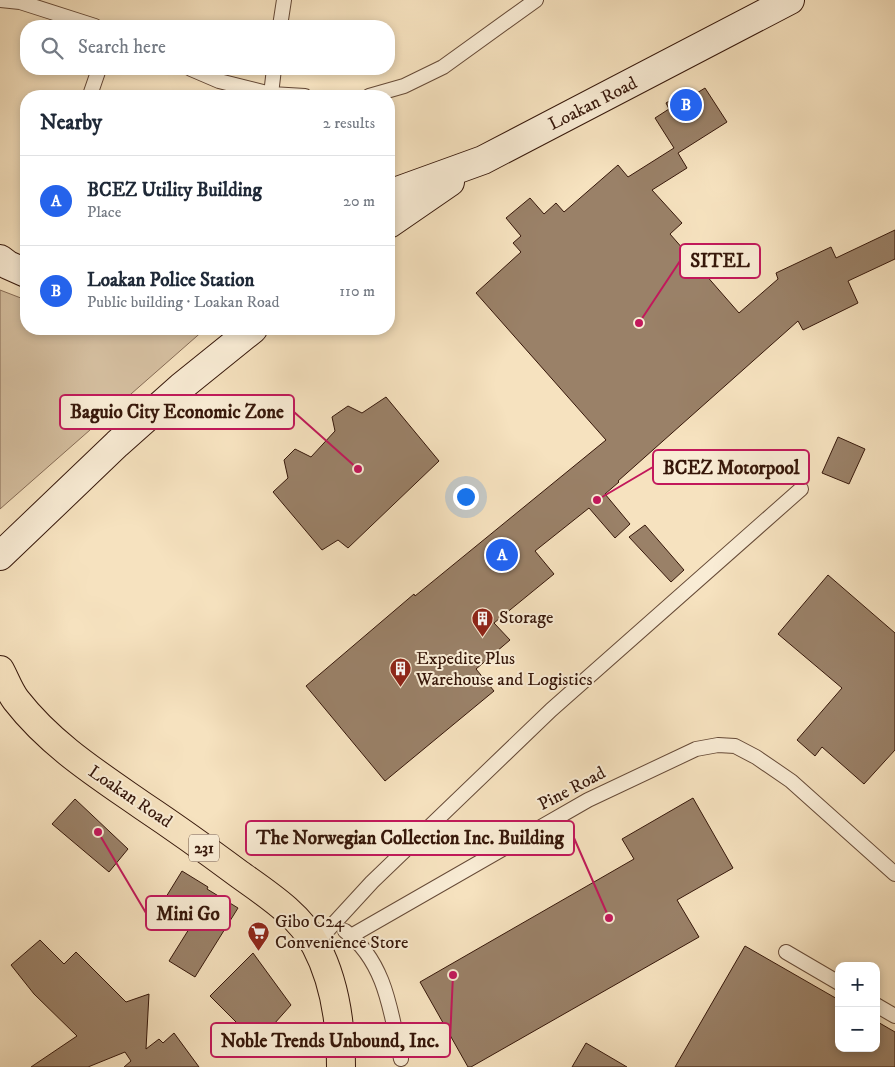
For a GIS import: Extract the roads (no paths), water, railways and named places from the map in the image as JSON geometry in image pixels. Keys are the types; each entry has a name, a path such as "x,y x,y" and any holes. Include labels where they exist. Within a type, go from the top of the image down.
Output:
{"main road":[{"name":"Loakan Road","path":"395,192 483,160 790,0"},
{"path":"395,220 483,160"},
{"path":"0,259 20,270"},
{"path":"0,556 117,444 181,387 246,335"},
{"name":"Loakan Road","path":"0,670 15,698 45,732 77,761 184,834 274,899 298,921 316,944 328,976 341,1037 340,1067"}],"lane":[{"path":"0,0 20,2 76,20"},
{"path":"281,20 284,0"},
{"path":"390,90 404,86 443,66 536,0"},
{"path":"92,90 97,75"},
{"path":"206,75 256,90"},
{"path":"271,90 273,75"},
{"path":"316,944 372,882 551,710 801,489"},
{"name":"Pine Road","path":"351,936 588,800 696,749 718,746 735,746 756,757 791,781 895,874"},
{"path":"335,924 351,936 374,963 381,978 401,1059"},
{"path":"786,952 835,981"},
{"path":"879,1007 895,1016"}],"place":[{"name":"Loakan Police Station","path":"686,105"},
{"name":"SITEL","path":"639,323"},
{"name":"Baguio City Economic Zone","path":"358,469"},
{"name":"BCEZ Motorpool","path":"597,500"},
{"name":"BCEZ Utility Building","path":"502,555"},
{"name":"Storage","path":"483,637"},
{"name":"Expedite Plus Warehouse and Logistics","path":"400,688"},
{"name":"Mini Go","path":"98,832"},
{"name":"The Norwegian Collection Inc. Building","path":"609,918"},
{"name":"Gibo C24 Convenience Store","path":"259,951"},
{"name":"Noble Trends Unbound, Inc.","path":"453,975"}]}
